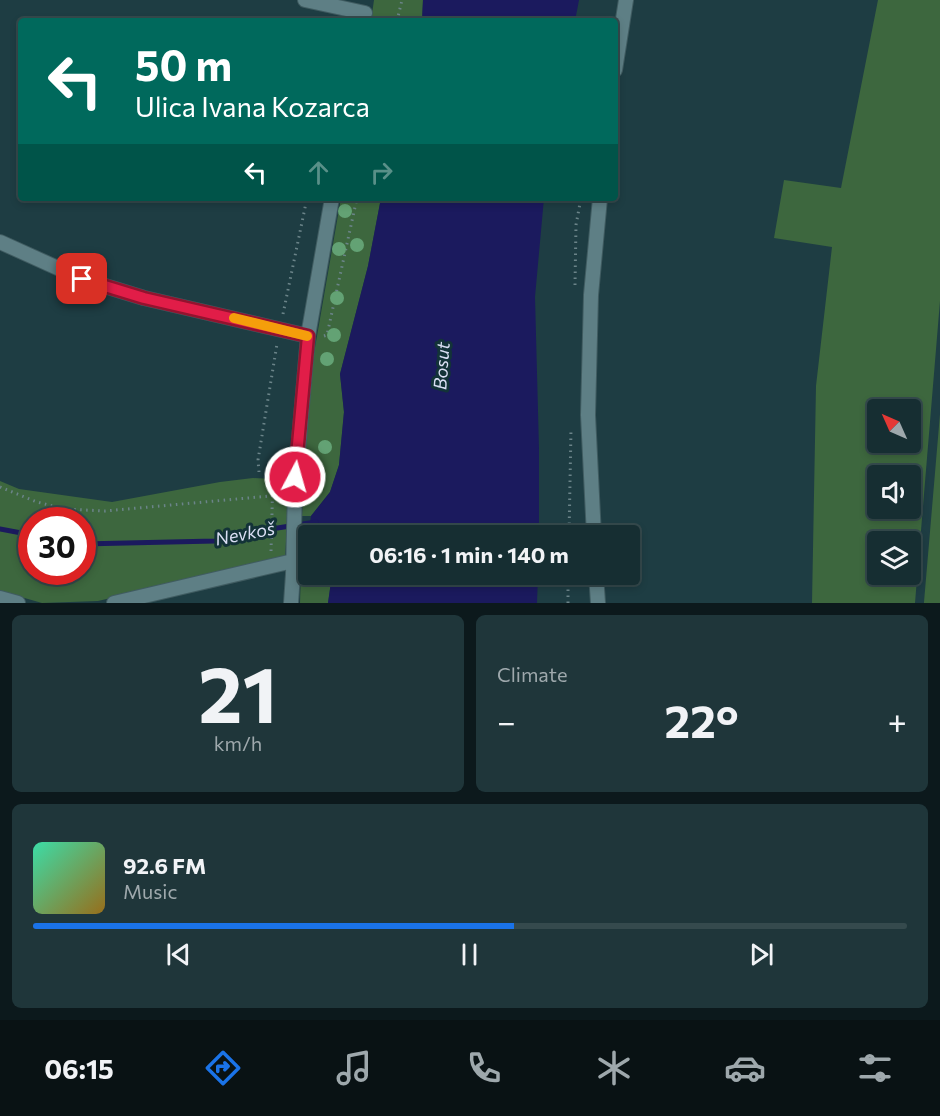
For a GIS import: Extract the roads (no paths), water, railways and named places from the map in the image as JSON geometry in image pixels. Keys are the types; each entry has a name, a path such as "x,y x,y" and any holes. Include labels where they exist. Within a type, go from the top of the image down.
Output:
{"street":[{"path":"305,0 365,11"},
{"path":"618,51 626,0"},
{"path":"291,603 294,494 308,336 331,201"},
{"path":"593,525 588,415 591,295 600,201"},
{"path":"0,242 82,279 144,298 308,336"},
{"path":"114,603 293,561"},
{"path":"597,585 598,603"},
{"path":"0,598 18,603"}],"water":[{"path":"423,0 579,0 576,18 422,18"},
{"name":"Bosut","path":"380,201 544,201 535,297 539,525 310,525 311,516 330,492 339,465 344,412 340,374 368,266"},
{"path":"331,585 538,585 537,603 328,603"}],"waterway":[{"name":"Nevkoš","path":"96,544 215,541 258,531 316,522"},
{"name":"Nevkoš","path":"0,529 18,532"}]}
